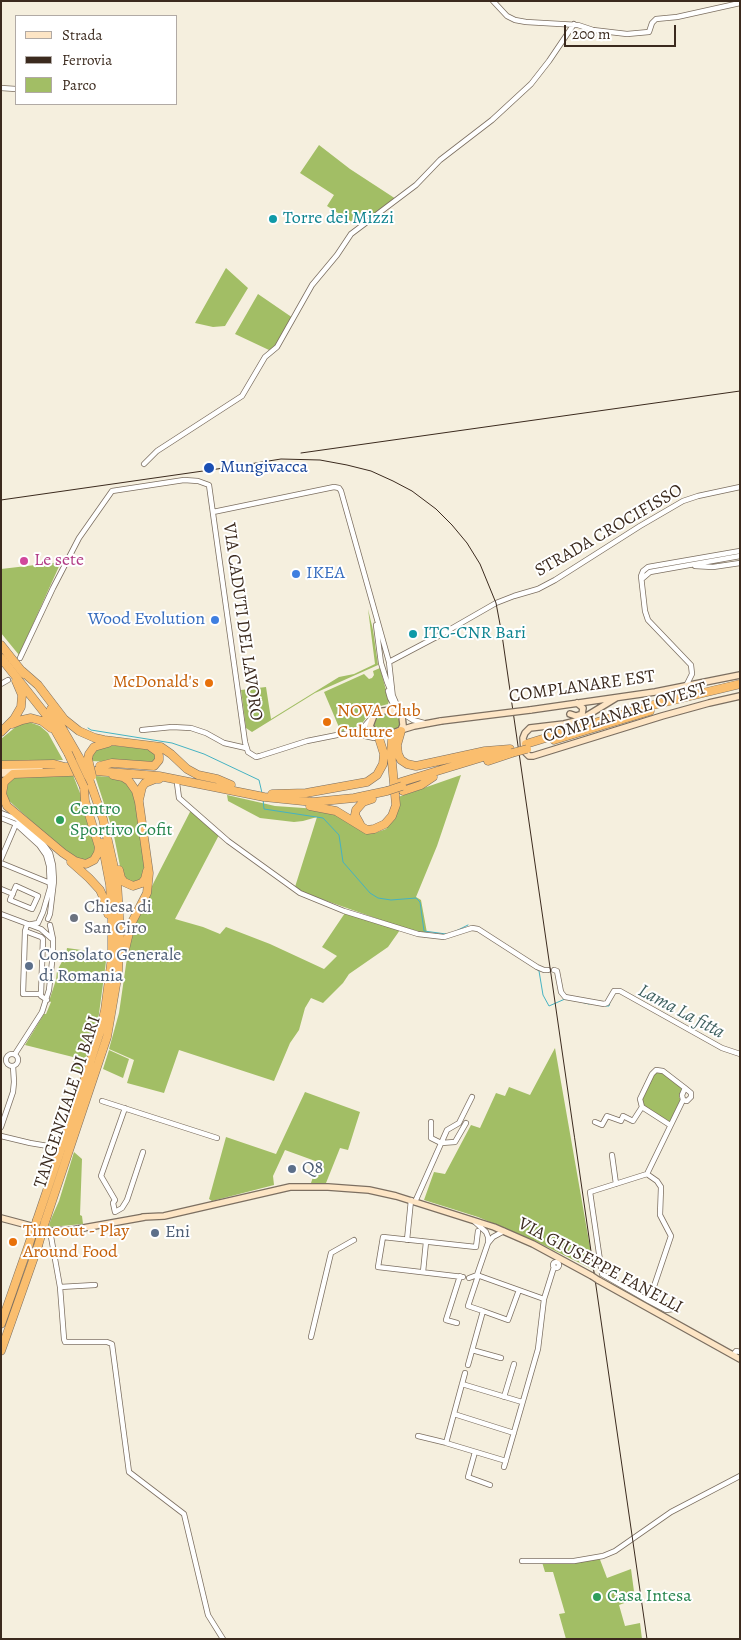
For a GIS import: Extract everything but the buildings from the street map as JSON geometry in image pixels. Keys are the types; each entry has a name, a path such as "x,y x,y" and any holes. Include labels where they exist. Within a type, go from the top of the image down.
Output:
{"highway":[{"name":"TANGENZIALE DI BARI","path":"1,645 56,717 94,772 97,801 109,838 117,880 120,931 118,973 109,1012 1,1324"},
{"name":"TANGENZIALE DI BARI","path":"1,658 47,716 84,786 101,837 112,904 112,957 107,1037 1,1351"},
{"path":"5,729 18,713 22,701 20,689 10,668"},
{"path":"22,671 38,685 71,726 87,736 117,743"},
{"path":"527,746 653,705 740,684"},
{"path":"362,828 355,815 359,805 387,791 511,750 704,696 740,689"},
{"path":"5,729 26,718 36,719 50,727 58,735"},
{"path":"399,731 398,754 401,760 407,764 416,766 485,751 511,750"},
{"path":"109,1012 107,906 100,890 94,882 62,853 4,804 2,786 6,780 13,774 142,769 231,785 268,795 284,804 328,808 343,814 362,828 374,829 389,820 395,810 396,800 391,752 392,740 399,731"},
{"path":"377,738 386,742 391,752"},
{"path":"268,795 306,793 367,782 377,775 383,764 384,754 377,738"},
{"path":"84,759 94,746 103,743 156,746 166,750 187,769 198,775 231,785"},
{"path":"94,772 112,763 154,766 159,760 159,756 156,749 150,746"},
{"path":"402,786 421,785 433,777 511,750"},
{"path":"1,765 54,764 116,775 129,781 136,791 149,873 147,893 128,935 124,948 119,998 109,1012"},
{"path":"94,772 143,774 238,792 268,795 322,796 387,791"},
{"path":"139,802 142,787 150,780 200,784"},
{"path":"62,853 75,862 86,864 94,860 98,853 96,835 85,801 84,786"},
{"path":"109,838 115,846 121,878 128,885 138,885 145,879 147,861"}],"main road":[{"name":"COMPLANARE EST","path":"399,731 428,723 616,698 740,675"},
{"name":"COMPLANARE OVEST","path":"616,698 586,717 566,723 535,726 527,730 522,743 526,754 533,756 671,714 740,696"},
{"path":"570,714 576,716 582,714 583,708 577,703"},
{"name":"COMPLANARE OVEST","path":"556,706 566,708 570,714 570,719 566,723"},
{"path":"387,710 398,712 404,721 399,731 377,738 370,726 374,715 387,710"},
{"path":"1,770 65,767"},
{"path":"1,774 13,774"},
{"name":"VIA GIUSEPPE FANELLI","path":"1,1218 50,1231 72,1230 154,1214 177,1212 290,1187 369,1190 413,1201 504,1231 547,1251 740,1359"}],"street":[{"path":"493,1 507,16 515,20 535,23 574,24 593,30 620,34 646,33 650,30 656,19 677,17 740,3"},
{"path":"144,464 158,451 242,396 266,357 276,349 309,290 350,234 416,185 440,160 492,120 531,84 574,24"},
{"path":"1,88 15,89"},
{"name":"VIA CADUTI DEL LAVORO","path":"20,658 79,538 112,491 184,480 198,481 209,485 246,748 252,755 260,756 307,741 352,733"},
{"path":"213,512 334,487 339,488 389,662 393,698"},
{"name":"STRADA CROCIFISSO","path":"389,662 496,603 538,589 555,580 683,501 740,487"},
{"path":"686,686 692,674 692,665 648,620 641,582 643,571 648,567 740,551"},
{"path":"641,582 645,575 650,572 740,556"},
{"path":"686,566 713,567 740,563"},
{"path":"372,603 381,663 393,698 398,708 405,715 413,720 428,723"},
{"path":"1,684 8,680"},
{"path":"387,682 390,698 398,712"},
{"path":"352,733 362,728 374,715"},
{"path":"142,730 172,727 191,728 206,733 224,743 246,748"},
{"path":"352,733 377,738"},
{"path":"177,782 179,798 228,841 300,893 344,910 418,934 444,937 472,928 478,929 537,967 556,971 561,992 565,997 604,1004 607,1003 614,991 620,991 714,1043 740,1054"},
{"path":"1,813 17,820 42,842 50,853 54,881 48,919 53,939 52,970 47,1000 15,1054"},
{"path":"1,818 16,824 39,845 46,855 50,883 48,896 39,921 41,930"},
{"path":"1,859 16,824"},
{"path":"1,863 50,883"},
{"path":"16,886 38,896 32,909 10,900 13,894 16,886"},
{"path":"1,889 13,894"},
{"path":"1,914 41,930 53,939"},
{"path":"27,924 43,918 48,919"},
{"path":"27,924 25,931 23,994 41,994"},
{"path":"41,930 46,930 50,925"},
{"path":"25,931 43,939 41,996 47,1000"},
{"path":"13,1066 7,1064 4,1056 15,1054"},
{"path":"13,1066 17,1064 18,1060 15,1054"},
{"path":"1,1127 14,1087 13,1066"},
{"path":"595,1122 602,1125 606,1116 621,1121 624,1116 633,1121 642,1107 640,1098 656,1070 663,1071 691,1093 691,1097 687,1101 683,1100"},
{"path":"673,1309 666,1310 602,1274 590,1192 647,1174 683,1100 682,1095 685,1088"},
{"path":"408,1240 413,1201 447,1130 459,1124 472,1097"},
{"path":"102,1101 217,1138"},
{"path":"642,1107 670,1124"},
{"path":"124,1108 101,1176 115,1200 116,1212 122,1208 127,1200 142,1152"},
{"path":"431,1122 431,1138 441,1143 455,1142 466,1123"},
{"path":"1,1136 30,1144 48,1146"},
{"path":"612,1155 616,1184"},
{"path":"647,1174 661,1186 660,1215 671,1236 649,1300"},
{"path":"474,1221 490,1239"},
{"path":"494,1227 491,1230 490,1239 468,1306 508,1320 520,1290"},
{"path":"478,1230 476,1246 383,1237 378,1267 464,1277 478,1276 544,1299"},
{"path":"50,1231 60,1287 65,1342 107,1342 112,1344 130,1472 184,1514 208,1615 223,1639"},
{"path":"490,1239 504,1231"},
{"path":"311,1338 331,1253 354,1240"},
{"path":"423,1272 426,1242"},
{"path":"504,1467 538,1349 544,1299 554,1267"},
{"path":"457,1324 446,1320 464,1277"},
{"path":"60,1287 95,1285"},
{"path":"468,1365 483,1312"},
{"path":"472,1350 501,1358"},
{"path":"733,1355 735,1351 740,1352"},
{"path":"504,1397 514,1364"},
{"path":"446,1443 465,1373"},
{"path":"462,1384 522,1402"},
{"path":"454,1414 514,1433"},
{"path":"418,1436 506,1461"},
{"path":"446,1443 506,1461"},
{"path":"475,1452 468,1478 490,1485"},
{"path":"522,1561 574,1561 615,1552 671,1512 740,1476"}],"green space":[{"path":"319,145 350,169 396,199 376,214 352,222 327,206 334,195 300,173"},
{"path":"226,268 248,288 225,326 213,327 195,323"},
{"path":"258,294 293,318 277,347 269,350 235,334"},
{"path":"61,562 19,655 1,633 1,569"},
{"path":"368,609 378,665 315,693 252,732 246,728 241,690 266,687 271,719 339,677 354,674 375,664"},
{"path":"380,668 389,701 388,704 371,711 358,729 341,732 324,692 364,674 369,679 372,678 374,675 373,671"},
{"path":"391,713 400,718 401,725 399,728 389,732 376,730 373,727 374,719 383,714"},
{"path":"29,722 40,726 48,733 63,760 1,762 1,739 18,725"},
{"path":"106,745 151,749 157,756 153,764 91,761 92,752"},
{"name":"Centro Sportivo Cofit","path":"73,775 97,848 94,857 84,862 60,847 7,799 5,795 6,785 12,778"},
{"path":"461,775 437,846 416,897 421,900 427,933 404,928 301,892 295,887 317,817 294,822 260,818 228,801 227,795 275,806 318,809 342,816 366,833 375,833 386,829 393,819 400,804 398,797"},
{"path":"95,776 114,777 126,781 135,796 145,869 141,881 132,884 122,876 113,831"},
{"path":"191,810 219,835 175,919 220,934 226,927 270,944 324,969 337,956 322,947 345,913 400,930 388,947 349,974 343,983 323,1003 311,998 305,1008 299,1030 290,1043 274,1081 179,1050 164,1093 127,1083 134,1060 109,1049 119,1013 131,930"},
{"path":"67,948 107,954 98,1021 82,1070 74,1069 73,1057 25,1045 44,1014 46,1014 51,1002 49,1001 57,971"},
{"path":"555,1048 594,1270 535,1241 478,1217 424,1200 434,1172 445,1174 471,1125 480,1128 496,1093 505,1096 509,1087 530,1095"},
{"path":"109,1050 129,1059 123,1078 103,1069"},
{"path":"656,1072 662,1073 682,1088 679,1097 681,1100 670,1122 644,1106 641,1099"},
{"path":"305,1092 360,1112 348,1150 340,1148 326,1183 311,1183 318,1162 285,1150 273,1176 274,1185 212,1201 209,1199 226,1137 276,1154"},
{"path":"74,1152 82,1159 80,1215 82,1216 83,1224 50,1227 49,1225 59,1201"},
{"name":"Casa Intesa","path":"599,1557 607,1578 631,1569 635,1599 619,1605 625,1626 640,1623 642,1639 566,1639 559,1614 565,1613 553,1572 545,1572 542,1562"}],"waterway":[{"path":"88,728 172,743 204,754 259,780 262,793"},
{"name":"Lama La fitta","path":"263,799 264,809 323,818 339,835 343,862 370,893 378,898 391,900 416,898 420,902 424,931 446,934"},
{"name":"Lama La fitta","path":"454,932 468,925"},
{"name":"Lama La fitta","path":"529,964 539,971 543,995 549,1006 565,999"},
{"name":"Lama La fitta","path":"581,1002 589,1004"},
{"name":"Lama La fitta","path":"606,1006 609,1006 610,1002"}],"railway":[{"path":"301,453 740,391"},
{"path":"1,500 281,459 320,460 371,471 412,491 436,509 452,525 467,543 480,564 496,603 502,635 647,1639"}],"place":[{"name":"Torre dei Mizzi","path":"273,219"},
{"name":"Mungivacca","path":"209,468"},
{"name":"Le sete","path":"24,561"},
{"name":"IKEA","path":"296,574"},
{"name":"Wood Evolution","path":"215,620"},
{"name":"ITC-CNR Bari","path":"413,634"},
{"name":"McDonald's","path":"209,683"},
{"name":"NOVA Club Culture","path":"327,722"},
{"name":"Centro Sportivo Cofit","path":"60,820"},
{"name":"Chiesa di San Ciro","path":"74,918"},
{"name":"Consolato Generale di Romania","path":"29,966"},
{"name":"Q8","path":"292,1169"},
{"name":"Eni","path":"155,1233"},
{"name":"Timeout - Play Around Food","path":"13,1242"},
{"name":"Casa Intesa","path":"597,1597"}]}
